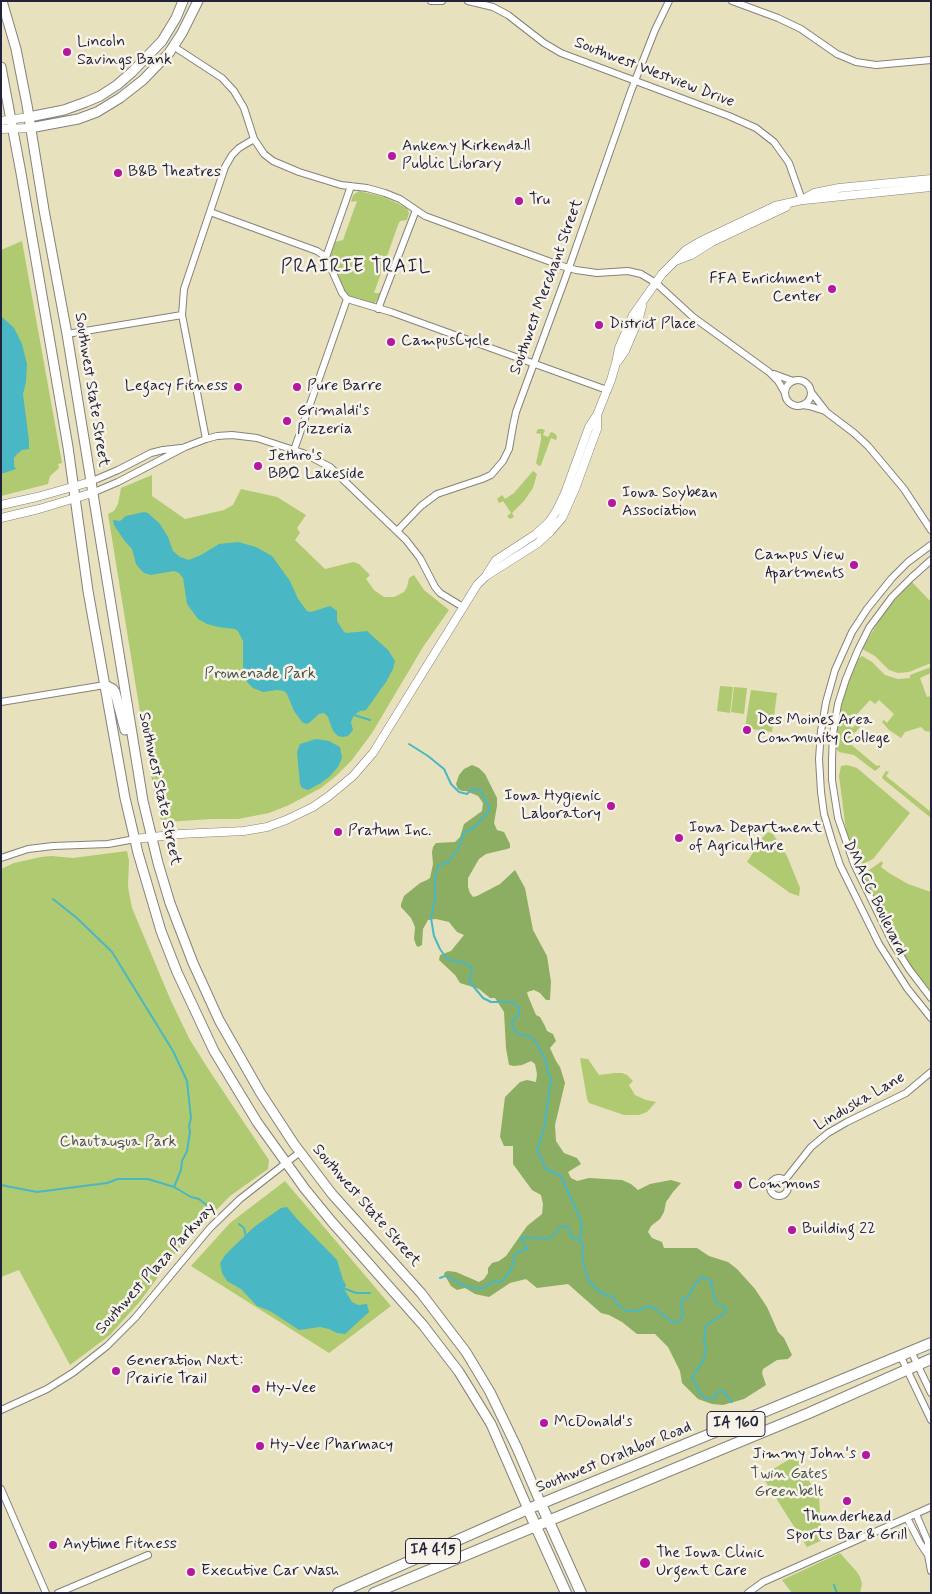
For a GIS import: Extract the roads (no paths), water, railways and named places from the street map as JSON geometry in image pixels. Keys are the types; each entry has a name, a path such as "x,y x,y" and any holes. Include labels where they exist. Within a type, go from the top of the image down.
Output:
{"main road":[{"name":"Southwest State Street","path":"2,1 19,64 29,117 67,334 136,765 151,837 176,917 193,963 219,1020 260,1092 300,1152 332,1194 421,1293 466,1352 490,1392 517,1448 581,1593"},
{"path":"29,117 64,110 86,102 117,85 162,41 176,18 183,1"},
{"path":"30,128 78,119 98,112 120,98 143,80 173,46 182,34 198,1"},
{"name":"Southwest State Street","path":"1,67 68,447 88,591 104,685 125,798 148,891 161,931 177,972 214,1051 256,1122 286,1164 332,1222 423,1325 459,1372 491,1424 566,1593"},
{"path":"104,685 111,683 121,673"},
{"path":"104,685 115,692 136,765"},
{"name":"Southwest Oralabor Road","path":"338,1593 528,1509 931,1343"},
{"name":"Southwest Oralabor Road","path":"374,1593 809,1413 931,1359"}],"street":[{"path":"431,1 442,1"},
{"name":"Southwest Westview Drive","path":"468,1 493,8 508,15 561,53 634,82 729,116 756,128 774,142 789,163 802,200"},
{"name":"Southwest Merchant Street","path":"397,531 421,506 437,494 482,479 497,469 509,449 516,412 634,82 669,1"},
{"path":"732,1 778,18 801,29 837,54 856,62 876,65 931,60"},
{"path":"173,46 222,78 234,91 244,108 254,140 264,154 280,164 327,181 385,193 400,199 432,219 569,268 597,274 628,270 642,274 656,284 687,313 769,372 786,393"},
{"path":"1,129 29,117"},
{"path":"1,121 30,128"},
{"path":"206,439 182,315 184,289 225,167 232,155 244,144 254,140"},
{"path":"802,200 814,193 827,190 931,179"},
{"path":"326,257 351,186"},
{"path":"1,858 28,849 53,846 108,844 198,832 244,831 261,828 297,815 329,796 353,776 373,753 463,607 496,560 536,534 553,516 565,493 589,427 597,415 607,390 619,348 633,315 667,268 686,250 703,240 775,206 802,200 931,187"},
{"path":"378,309 416,210"},
{"path":"210,212 317,251 326,257 342,294 347,299 607,390"},
{"path":"294,450 347,299"},
{"path":"67,334 182,315"},
{"path":"769,372 793,381 799,380 808,385 825,411 854,433 880,459 904,489 931,530"},
{"path":"793,381 788,386 786,393 787,400 792,405 809,406 825,411"},
{"path":"802,406 809,400 811,392"},
{"path":"1,518 92,493 118,482 185,447 206,439 217,436 244,435 294,450 330,467 414,549 440,593 463,607"},
{"path":"1,506 90,482 151,454 185,447"},
{"name":"DMACC Boulevard","path":"931,544 908,562 884,588 852,632 835,670 826,702 819,759 824,814 843,871 879,944 903,982 931,1018"},
{"name":"DMACC Boulevard","path":"931,560 892,597 869,628 858,650 838,704 833,734 832,780 837,812 854,864 893,944 931,998"},
{"path":"1,702 104,685"},
{"name":"Linduska Lane","path":"785,1180 811,1147 828,1134 847,1122 906,1093 931,1072"},
{"name":"Southwest Plaza Parkway","path":"1,1410 47,1389 74,1372 107,1346 135,1318 210,1228 240,1199 300,1152"},
{"path":"912,1351 931,1393"},
{"path":"900,1355 931,1420"},
{"path":"1,1489 46,1593"},
{"path":"748,1593 764,1582 931,1508"},
{"path":"916,1514 928,1542 931,1571"},
{"path":"907,1518 920,1544 928,1555"},
{"path":"58,1593 148,1555"}],"water":[{"path":"1,316 14,328 22,344 27,364 23,394 29,449 22,450 14,458 16,469 1,474"},
{"path":"144,512 148,513 160,524 168,537 173,551 180,557 189,560 219,544 238,542 256,547 272,556 290,581 298,599 307,611 311,612 330,606 337,611 337,621 344,632 367,631 388,650 395,661 393,669 366,710 354,715 351,722 353,730 348,736 338,736 333,731 328,717 324,713 319,714 309,723 302,722 284,691 263,692 253,688 247,682 243,670 243,641 238,631 207,624 198,619 187,604 183,578 179,573 174,571 151,575 144,573 140,569 136,564 132,549 114,525 113,520 120,521 126,516"},
{"path":"316,739 329,741 340,747 342,758 338,767 329,777 308,790 302,788 300,784 297,752 300,744"},
{"path":"287,1207 337,1260 346,1285 344,1289 352,1302 358,1305 367,1304 369,1312 345,1334 320,1327 299,1330 270,1311 257,1306 241,1289 227,1281 222,1273 220,1263 226,1254 254,1227 281,1208"}],"waterway":[{"path":"354,715 370,720"},
{"path":"409,744 444,769 451,784 459,792 467,794 472,789 480,790 490,809 475,827 464,833 458,849 449,861 438,866 435,877 435,900 431,918 434,936 447,959 465,963 471,967 472,971 469,981 483,998 491,1002 513,1002 519,1008 519,1015 512,1021 512,1027 518,1034 528,1036 535,1041 546,1061 551,1079 544,1129 537,1150 546,1169 561,1176 582,1223 580,1240 583,1245 582,1254 589,1281 600,1292 613,1296 616,1303 626,1311 635,1311 651,1306 672,1322 680,1321 683,1313 682,1299 689,1296 695,1284 702,1277 711,1281 717,1303 726,1308 721,1316 706,1325 704,1359 692,1378 700,1393 706,1399 714,1398 717,1392 723,1391 732,1402"},
{"path":"53,899 78,919 112,952 173,1051 187,1081 191,1118 190,1132 187,1151 174,1187"},
{"path":"1,1185 37,1192 107,1183 118,1179 148,1179 174,1187 191,1197 199,1199 208,1206"},
{"path":"239,1224 244,1228 246,1236"},
{"path":"440,1278 450,1277 465,1286 484,1288 492,1282 501,1282 510,1271 514,1256 518,1252 527,1249 521,1239 525,1237 548,1239 560,1227 566,1226 570,1230 571,1237 580,1240"},
{"path":"343,1288 356,1293 370,1293"},
{"path":"834,1585 837,1593"}],"place":[{"name":"Lincoln Savings Bank","path":"67,52"},
{"name":"Ankeny Kirkendall Public Library","path":"392,156"},
{"name":"B&B Theatres","path":"118,173"},
{"name":"Tru","path":"519,201"},
{"name":"FFA Enrichment Center","path":"832,289"},
{"name":"District Place","path":"599,325"},
{"name":"CampusCycle","path":"391,342"},
{"name":"Legacy Fitness","path":"238,387"},
{"name":"Pure Barre","path":"297,387"},
{"name":"Grimaldi's Pizzeria","path":"287,421"},
{"name":"Jethro's BBQ Lakeside","path":"258,466"},
{"name":"Iowa Soybean Association","path":"612,503"},
{"name":"Campus View Apartments","path":"854,565"},
{"name":"Des Moines Area Community College","path":"747,730"},
{"name":"Iowa Hygienic Laboratory","path":"611,806"},
{"name":"Pratum Inc.","path":"338,832"},
{"name":"Iowa Department of Agriculture","path":"679,838"},
{"name":"Commons","path":"738,1185"},
{"name":"Building 22","path":"792,1230"},
{"name":"Generation Next: Prairie Trail","path":"116,1371"},
{"name":"Hy-Vee","path":"256,1389"},
{"name":"McDonald's","path":"544,1423"},
{"name":"Hy-Vee Pharmacy","path":"260,1446"},
{"name":"Jimmy John's","path":"866,1455"},
{"name":"Thunderhead Sports Bar & Grill","path":"847,1501"},
{"name":"Anytime Fitness","path":"53,1545"},
{"name":"The Iowa Clinic Urgent Care","path":"645,1563"},
{"name":"Executive Car Wash","path":"191,1572"}],"district":[{"name":"PRAIRIE TRAIL","path":"356,268"}],"park label":[{"name":"Promenade Park","path":"260,675"},
{"name":"Chautauqua Park","path":"118,1143"},
{"name":"Twin Gates Greenbelt","path":"789,1484"}]}
